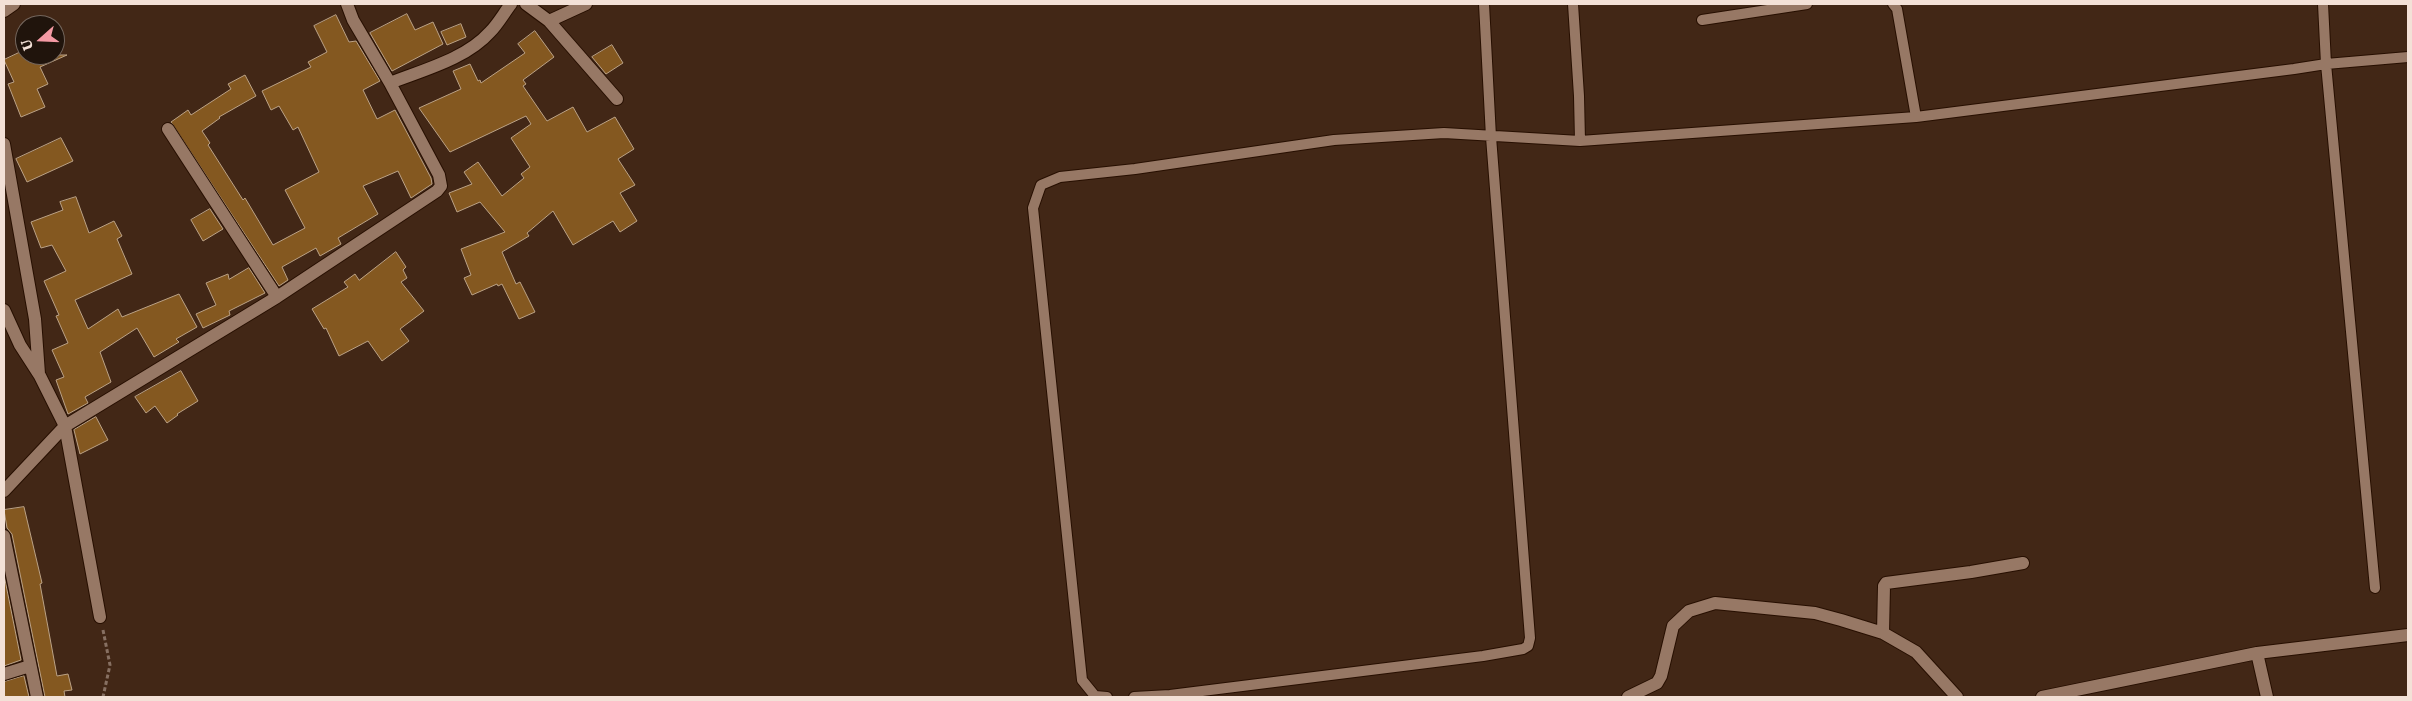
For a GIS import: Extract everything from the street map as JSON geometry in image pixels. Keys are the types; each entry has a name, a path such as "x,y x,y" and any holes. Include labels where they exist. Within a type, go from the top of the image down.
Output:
{"street":[{"path":"4,11 14,4"},
{"path":"4,491 65,426 277,297 437,191 441,186 439,175 390,83 353,20 348,4"},
{"path":"390,83 454,57 477,44 490,33 511,4"},
{"path":"526,4 549,21 617,99"},
{"path":"549,21 586,4"},
{"path":"168,129 277,297"},
{"path":"4,144 35,319 40,376"},
{"path":"4,310 20,345 40,376 65,426 100,617"},
{"path":"4,536 37,697"},
{"path":"1883,634 1884,586 1886,583 2023,563"},
{"path":"1628,697 1657,683 1662,676 1673,626 1689,611 1715,603 1816,614 1883,634 1916,652 1957,697"},
{"path":"2042,697 2257,653 2408,635"},
{"path":"2257,653 2267,697"},
{"path":"4,674 30,666"}],"lane":[{"path":"1134,697 1170,695 1483,656 1523,649 1528,646 1530,638 1491,137 1484,4"},
{"path":"1573,4 1580,141"},
{"path":"1702,20 1807,4"},
{"path":"1893,4 1897,9 1916,117"},
{"path":"2323,4 2326,64 2375,588"},
{"path":"1107,697 1095,696 1082,680 1033,208 1041,186 1060,177 1135,169 1334,140 1444,133 1580,141 1916,117 2326,64 2408,57"}],"path":[{"path":"100,617 110,665 103,697"}],"building":[{"path":"407,14 415,30 433,22 443,44 392,71 370,33"},
{"path":"336,15 349,42 356,41 380,81 363,90 377,119 395,110 431,178 432,184 411,198 398,171 363,186 378,214 338,238 341,244 320,256 316,248 282,267 288,280 279,286 171,122 188,110 191,115 231,89 228,84 245,75 256,96 219,117 202,131 210,143 208,145 243,200 245,198 273,245 305,228 285,190 319,172 298,127 293,130 279,106 271,110 262,91 311,67 308,62 327,52 314,26"},
{"path":"461,24 466,37 447,45 441,32"},
{"path":"535,31 554,57 523,80 526,84 523,86 547,121 573,107 587,132 615,117 634,149 618,159 635,185 620,193 637,221 620,232 613,221 573,245 553,211 527,233 529,236 502,252 516,284 520,282 535,312 519,319 502,284 498,286 497,284 472,295 464,278 471,275 461,249 505,232 480,202 457,212 449,193 472,184 464,172 478,162 502,196 524,178 521,174 530,167 511,138 531,124 526,116 450,152 419,108 461,89 453,71 470,64 478,81 480,80 481,83 525,53 518,44"},
{"path":"612,45 623,63 606,74 592,57"},
{"path":"15,55 15,65 44,65 40,67 48,84 37,89 45,107 21,117 8,84 14,82 4,60"},
{"path":"61,138 73,161 27,182 16,159"},
{"path":"76,197 89,233 114,221 122,236 117,239 132,274 75,300 88,329 118,309 122,317 179,294 197,327 176,339 179,342 154,357 137,328 100,352 111,382 85,397 88,403 68,414 56,380 64,377 52,350 68,343 56,316 59,315 44,281 66,271 52,245 41,248 31,222 63,210 60,202"},
{"path":"210,209 223,229 203,241 191,220"},
{"path":"396,252 406,267 403,270 407,278 401,282 424,311 400,329 409,341 382,361 368,341 339,356 326,328 324,329 312,309 348,287 344,282 355,274 359,280"},
{"path":"249,268 265,293 229,311 230,315 203,328 196,314 216,305 206,283 228,274 229,279"},
{"path":"181,371 198,401 177,414 167,423 155,406 146,413 135,397"},
{"path":"96,417 108,440 80,454 74,430"},
{"path":"24,507 42,583 40,584 57,676 68,674 72,690 64,691 65,697 45,697 12,534 7,528 4,510"},
{"path":"4,575 21,660 4,666"},
{"path":"24,676 29,697 4,697 4,682"}]}
